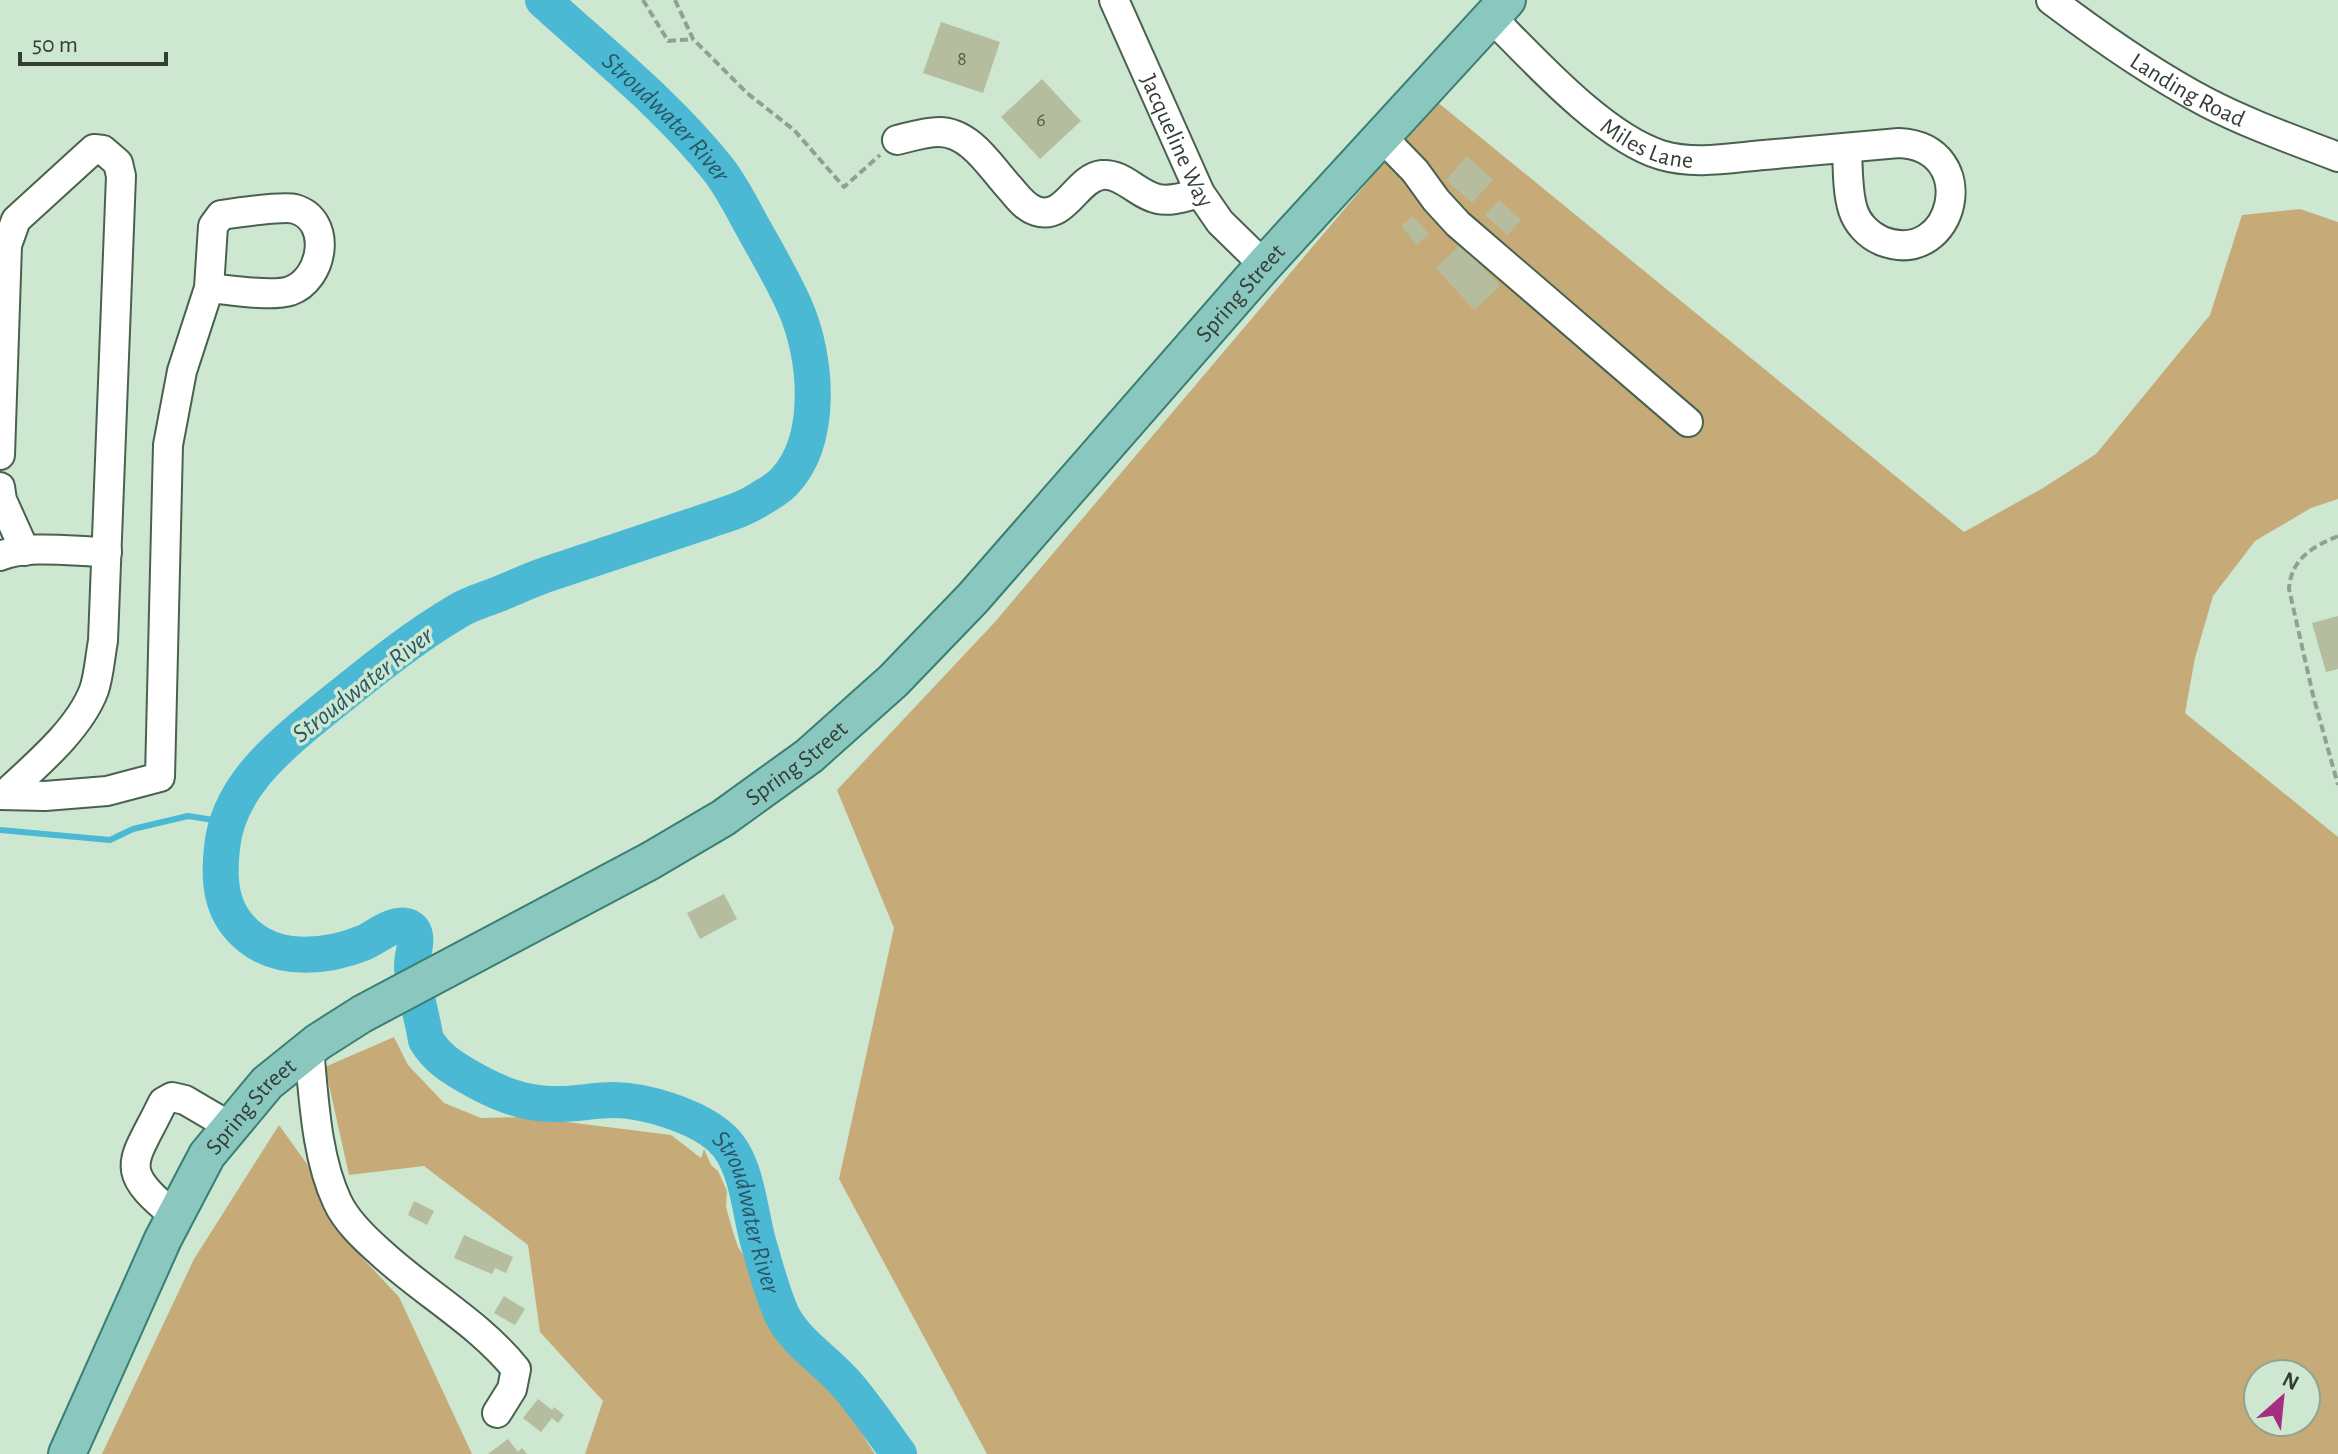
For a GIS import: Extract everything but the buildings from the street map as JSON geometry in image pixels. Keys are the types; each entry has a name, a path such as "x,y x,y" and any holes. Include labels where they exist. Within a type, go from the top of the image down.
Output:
{"main road":[{"name":"Spring Street","path":"67,1454 175,1216 207,1155 267,1083 309,1049 362,1014 650,861 723,818 809,756 893,681 973,598 1264,265 1499,9"}],"street":[{"name":"Jacqueline Way","path":"1114,0 1200,193 1220,222 1264,265"},
{"name":"Landing Road","path":"2051,0 2150,70 2207,103 2278,135 2338,157"},
{"name":"Miles Lane","path":"1499,9 1558,83 1609,127 1660,155 1696,161 1847,148"},
{"path":"897,140 941,132 965,138 1024,205 1042,213 1060,208 1097,176 1115,177 1141,193 1159,199 1200,193"},
{"path":"1381,136 1415,171 1458,224 1688,422"},
{"path":"0,455 10,231 16,220 94,149 103,150 118,163 121,176 103,641 93,691 75,721 50,752 2,795"},
{"path":"2,795 45,796 107,791 160,777 168,445 182,371 209,288"},
{"path":"0,487 13,554 107,552"},
{"path":"309,1049 317,1126 337,1201 369,1242 401,1272 480,1332 516,1369 512,1389 497,1413"},
{"path":"175,1216 143,1189 135,1176 135,1160 163,1102 172,1097 185,1100 231,1127"}],"path":[{"path":"643,0 668,41 693,39"},
{"path":"675,0 693,39 747,93 794,130 844,187 897,140"},
{"path":"2338,536 2301,557 2290,577 2289,589 2313,695 2338,785"}],"shaded area":[{"path":"1436,101 1964,532 2096,454 2210,315 2242,215 2300,209 2338,222 2338,499 2311,508 2255,541 2213,596 2195,658 2185,713 2338,837 2338,1454 987,1454 839,1179 894,928 837,790 994,623"},
{"path":"394,1037 408,1065 444,1103 481,1118 527,1117 671,1135 701,1158 704,1149 727,1191 726,1207 738,1247 755,1273 774,1328 789,1346 828,1362 840,1382 849,1382 856,1397 860,1429 875,1454 585,1454 603,1401 540,1332 528,1245 424,1166 349,1175 325,1067"},
{"path":"279,1125 314,1174 339,1233 399,1297 472,1454 102,1454 194,1259"}],"waterway":[{"name":"Stroudwater River","path":"543,0 678,124 718,169 733,192 786,288 802,327 812,373 813,398 806,444 784,482 748,505 544,575 467,606 368,674 284,743 243,790 226,827 222,848 224,898 233,919 251,938 263,946 291,954 335,952 363,943 392,928 409,927 415,935 412,967 426,1040 444,1061 487,1087 508,1096 541,1103 613,1100 640,1103 685,1116 721,1138 730,1148 742,1174 759,1245 782,1315 795,1335 848,1386 899,1454"},
{"path":"0,830 110,840 133,829 188,816 226,822"}]}
